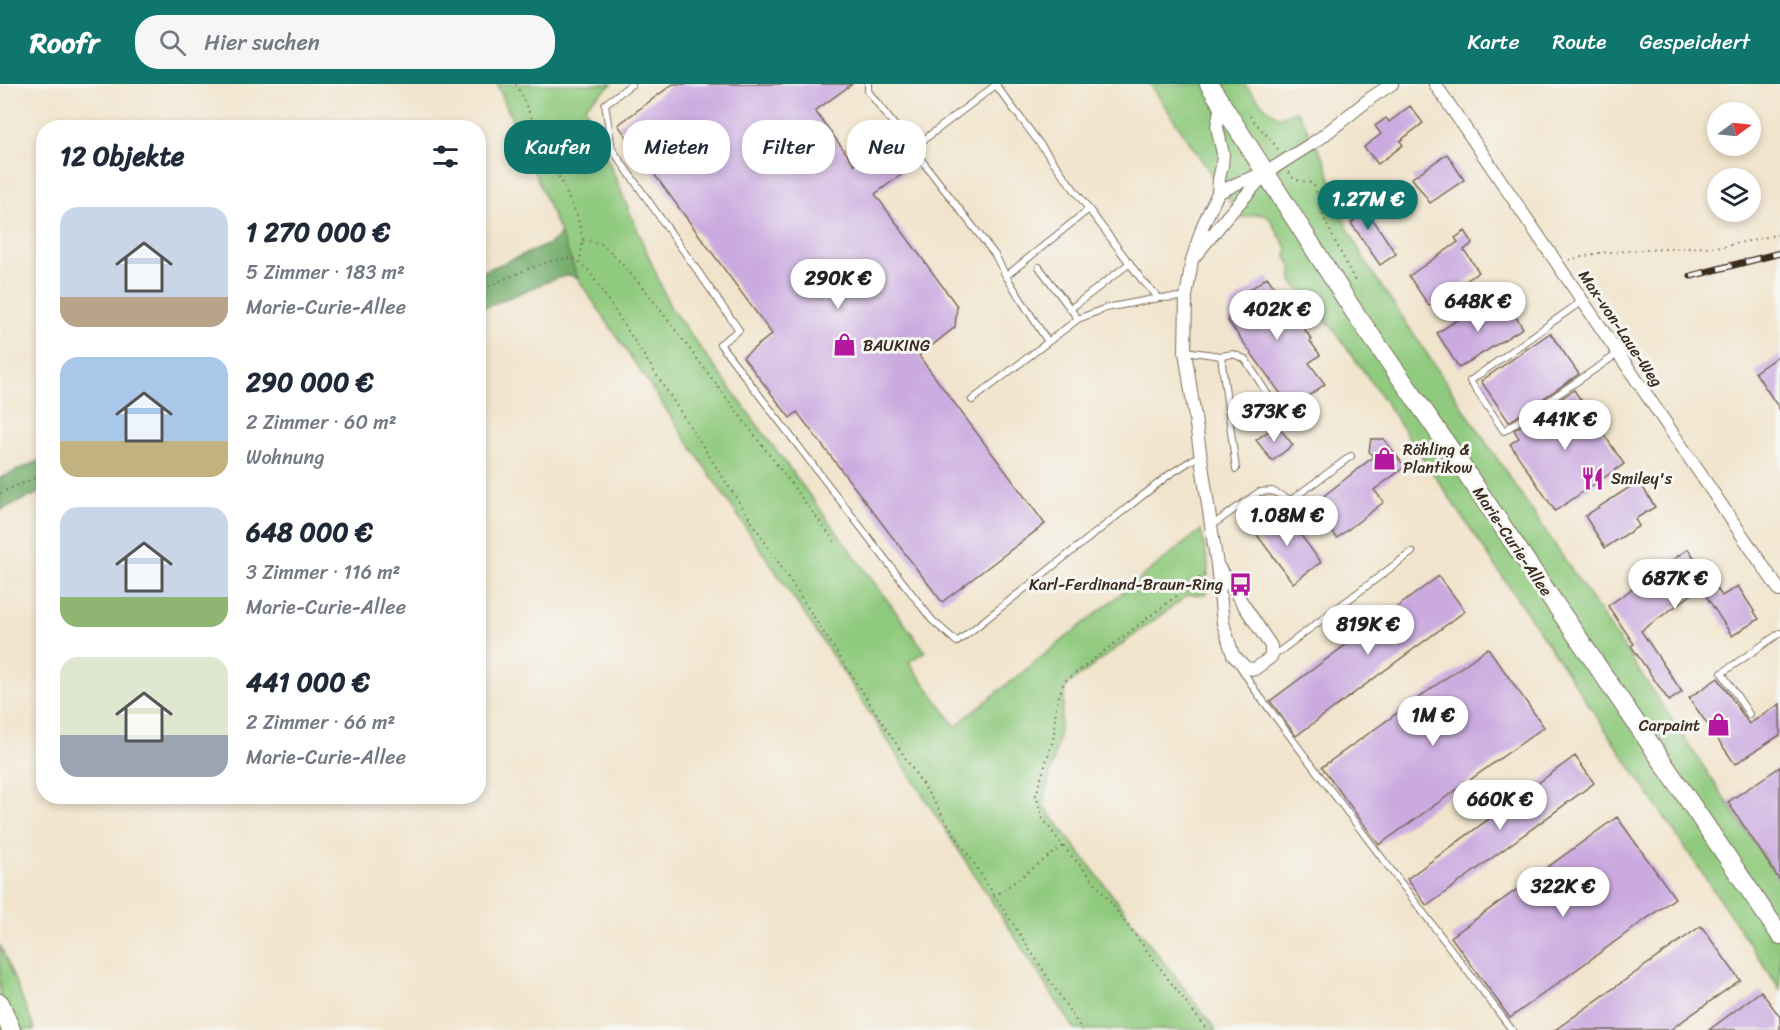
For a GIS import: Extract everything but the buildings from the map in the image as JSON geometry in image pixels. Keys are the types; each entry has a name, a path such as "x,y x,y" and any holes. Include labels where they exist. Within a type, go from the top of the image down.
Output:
{"main road":[{"name":"Marie-Curie-Allee","path":"1209,84 1353,310 1780,935"},
{"path":"0,1003 11,1030"}],"street":[{"path":"1218,193 1267,172 1319,139 1392,84"},
{"name":"Max-von-Laue-Weg","path":"1436,84 1780,591"},
{"path":"1217,565 1271,646 1271,657 1255,669 1246,668 1233,655 1223,623 1217,565 1185,351 1186,297 1192,260 1203,225 1218,193 1222,160 1217,127 1221,104"},
{"path":"1192,260 1267,172"}],"lane":[{"path":"632,84 605,104 612,149 739,330 720,344 932,620 957,642 1170,474 1200,455"},
{"path":"868,84 868,91 891,120"},
{"path":"926,138 996,84 1130,263 1159,298"},
{"path":"926,165 995,255 1048,342"},
{"path":"1006,276 1089,209"},
{"path":"1071,309 1130,263"},
{"path":"1039,267 1078,319"},
{"path":"972,400 1078,319 1106,308 1159,298 1186,297"},
{"path":"1583,301 1470,381 1504,431 1619,353"},
{"path":"1185,351 1221,356 1233,354 1245,359 1286,423"},
{"path":"1221,356 1236,470"},
{"path":"1210,526 1259,492 1272,490 1291,500 1351,456"},
{"path":"1271,657 1412,552"},
{"path":"1749,714 1722,673 1780,633"},
{"path":"1233,655 1262,700 1512,1030"}],"path":[{"path":"516,84 577,216 584,240 580,262"},
{"path":"1244,108 1273,141 1285,160 1291,177 1296,181 1310,182 1314,185 1325,221 1359,288"},
{"path":"1557,262 1598,254 1726,246 1780,234"},
{"path":"584,240 601,244 627,268 836,542"},
{"path":"486,288 547,262 560,259 573,259 589,271 1082,1030"},
{"path":"0,493 36,477"},
{"path":"1207,1030 1094,881 1043,819 1036,795 1054,736 1056,705 1064,682 1217,565"},
{"path":"994,897 1063,846"}],"green space":[{"path":"497,84 612,84 585,106 591,120 512,120"},
{"path":"1150,84 1244,84 1265,107 1279,117 1297,111 1325,161 1342,216 1364,260 1780,881 1780,989 1375,387 1331,326 1292,281 1292,267 1286,257 1287,248 1268,216 1256,214 1241,218"},
{"path":"611,167 670,307 925,651 909,662 956,727 1201,530 1208,563 1206,594 1188,595 1066,686 1057,745 1043,805 1216,1030 1075,1030 836,661 578,279 535,174 611,174"},
{"path":"561,235 578,279 570,275 554,279 486,307 486,270 547,245"},
{"path":"36,462 36,494 0,510 0,478"},
{"path":"0,945 35,1030 0,1030"}],"railway":[{"path":"1691,276 1780,253"}],"place":[{"name":"BAUKING","path":"845,345"},
{"name":"Röhling & Plantikow","path":"1385,458"},
{"name":"Smiley's","path":"1593,478"},
{"name":"Karl-Ferdinand-Braun-Ring","path":"1241,584"},
{"name":"Carpaint","path":"1718,725"}]}
